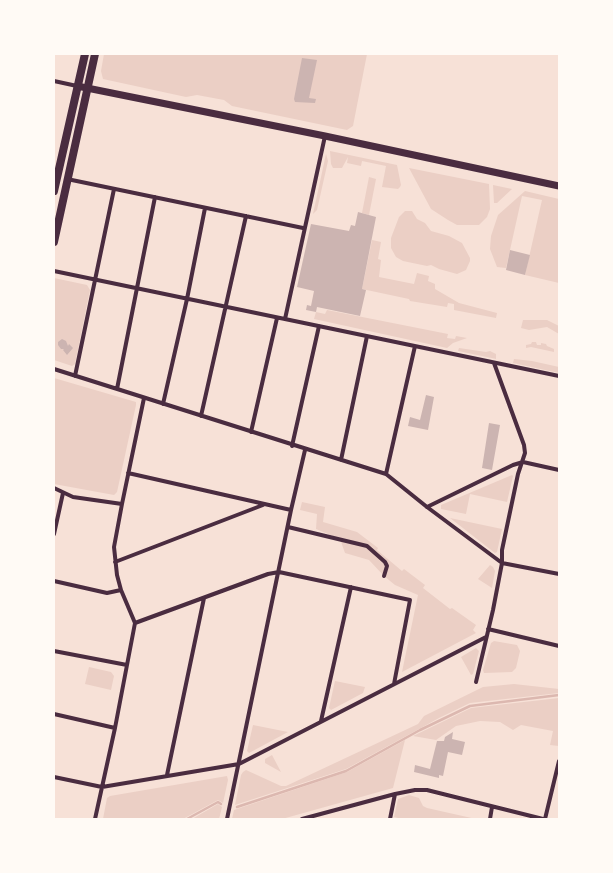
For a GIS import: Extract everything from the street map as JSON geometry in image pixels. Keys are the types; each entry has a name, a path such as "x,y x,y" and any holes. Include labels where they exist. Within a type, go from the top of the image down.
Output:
{"main road":[{"path":"54,191 85,54"},
{"path":"54,242 95,54"},
{"path":"78,86 559,186"}],"street":[{"path":"54,81 78,86"},
{"path":"285,319 303,228 324,136"},
{"path":"67,179 303,228"},
{"path":"75,376 114,189"},
{"path":"117,389 155,197"},
{"path":"163,404 187,299 205,208"},
{"path":"201,416 227,307 246,216"},
{"path":"54,271 559,376"},
{"path":"251,432 277,318"},
{"path":"292,446 319,326"},
{"path":"341,460 367,336"},
{"path":"386,474 415,346"},
{"path":"476,682 502,563 502,550 518,474 525,452 524,445 494,363"},
{"path":"54,369 292,446 386,474 427,507 502,563 559,574"},
{"path":"95,819 115,728 135,623 121,590 115,562 114,547 144,398"},
{"path":"227,819 288,527 306,450"},
{"path":"427,507 513,465 523,462 559,470"},
{"path":"128,473 292,510"},
{"path":"54,488 73,497 122,504"},
{"path":"54,534 63,493"},
{"path":"115,562 264,504"},
{"path":"288,527 367,546 385,562 387,566 384,576"},
{"path":"135,623 268,574 279,572 351,586 410,600 394,684"},
{"path":"54,581 107,593 121,590"},
{"path":"321,722 351,586"},
{"path":"167,775 204,598"},
{"path":"488,629 559,646"},
{"path":"54,777 102,787 239,764 486,637"},
{"path":"54,650 127,665"},
{"path":"54,714 115,728"},
{"path":"302,819 315,817 395,794 415,790 427,790 544,819 559,760"},
{"path":"390,819 395,794"},
{"path":"490,819 492,807"}],"shaded area":[{"path":"104,54 367,54 353,126 347,130 232,106 224,100 197,95 186,97 103,79 101,71"},
{"path":"330,151 397,165 401,185 398,189 382,187 386,166 362,161 361,166 347,163 348,157 342,168 333,168 331,164"},
{"path":"326,154 328,161 317,210 313,214"},
{"path":"409,168 489,184 490,209 487,217 479,225 457,225 448,220 431,209"},
{"path":"369,177 376,179 369,215 362,213"},
{"path":"493,185 512,189 497,203 494,203"},
{"path":"525,191 559,199 559,283 525,275 542,200 522,196 506,268 497,267 490,249 491,236 498,215"},
{"path":"405,211 412,211 417,219 425,223 431,231 449,236 462,243 470,258 466,270 457,274 431,265 427,266 403,261 396,257 391,248 391,238 399,217"},
{"path":"372,240 381,242 378,259 381,260 379,277 414,284 417,273 429,276 428,281 435,284 435,289 459,303 497,313 496,318 454,310 454,304 448,303 447,307 410,301 409,299 362,289"},
{"path":"54,278 87,285 90,290 75,364 72,366 54,360"},
{"path":"327,310 448,334 447,338 455,339 456,336 467,338 453,343 447,348 314,319 316,312 325,314"},
{"path":"523,320 547,320 559,326 559,334 547,327 529,330 521,328"},
{"path":"532,342 536,342 537,345 541,345 541,343 546,344 554,349 554,352 531,347 526,348 526,345 531,344"},
{"path":"459,348 486,352 490,351 496,354 496,359 458,351"},
{"path":"514,359 559,367 559,373 513,363"},
{"path":"54,378 136,402 117,492 114,495 54,484"},
{"path":"512,475 507,502 470,494 466,514 441,509 441,505"},
{"path":"302,502 325,507 323,522 357,532 378,548 377,550 402,571 404,569 425,585 423,588 450,609 452,608 476,625 473,630 476,633 402,672 418,595 395,585 369,560 345,553 340,539 316,529 317,514 300,510"},
{"path":"450,518 502,529 497,552 495,553"},
{"path":"490,565 495,571 492,588 478,579"},
{"path":"494,641 517,645 520,651 516,668 512,672 484,673 483,670 491,643"},
{"path":"476,648 479,651 473,674 471,675 461,657"},
{"path":"89,667 111,672 114,676 111,690 85,684"},
{"path":"335,681 365,687 363,693 331,710 329,708"},
{"path":"514,684 559,689 559,693 470,703 439,718 346,769 235,805 241,775 246,770 281,786 286,786 418,724 424,716 483,687"},
{"path":"559,698 559,746 550,745 553,731 521,725 513,730 500,722 480,721 456,726 436,740 413,736 471,708"},
{"path":"253,725 288,732 249,753 247,751"},
{"path":"405,740 393,788 282,819 232,819 234,810 347,772"},
{"path":"272,755 281,772 265,763 265,759"},
{"path":"227,776 228,780 223,803 218,800 183,819 103,819 107,798 110,796"},
{"path":"409,795 419,798 423,806 427,808 476,819 402,819 394,817 398,799"},
{"path":"218,804 222,807 219,819 192,819"}],"building":[{"path":"302,58 317,60 309,98 316,99 315,103 295,102 294,99"},
{"path":"358,212 376,217 362,289 366,290 360,316 317,307 316,312 306,310 307,305 311,306 314,291 297,287 311,224 349,231 351,225 355,226"},
{"path":"510,250 530,255 525,275 506,270"},
{"path":"62,339 66,341 68,346 69,344 73,348 67,355 63,350 64,349 61,349 58,345 58,342"},
{"path":"426,395 434,397 428,430 408,426 410,417 420,420"},
{"path":"489,423 500,425 492,470 482,468"},
{"path":"453,732 452,739 465,742 462,755 448,752 443,776 439,775 439,778 414,772 415,765 430,769 437,741 444,741 445,737"}],"waterway":[{"path":"237,807 346,771 420,730 470,706 559,695"},
{"path":"187,819 218,802 221,804"}]}
